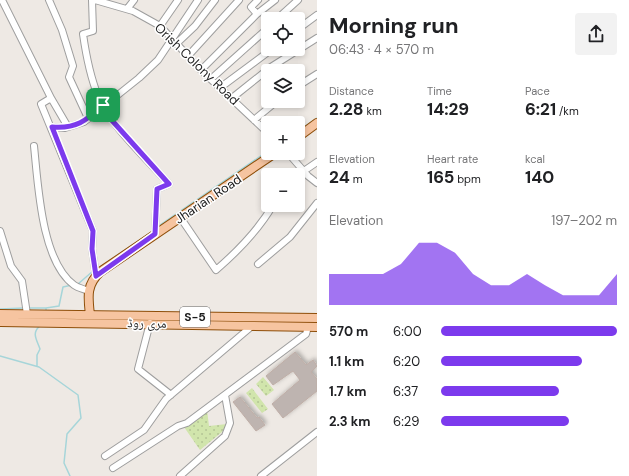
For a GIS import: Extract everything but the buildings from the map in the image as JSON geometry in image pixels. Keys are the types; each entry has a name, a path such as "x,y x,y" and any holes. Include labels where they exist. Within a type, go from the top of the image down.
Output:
{"main road":[{"path":"305,132 317,123"},
{"name":"Jharian Road","path":"88,291 89,285 96,276 265,160"},
{"path":"88,291 90,315"},
{"name":"مری روڈ","path":"0,314 150,323 178,320 317,318"},
{"name":"مری روڈ","path":"73,318 90,315 252,325 317,327"},
{"name":"مری روڈ","path":"0,322 32,316"}],"street":[{"path":"2,0 51,98 68,127"},
{"path":"49,0 62,30 73,66 69,77 88,118"},
{"path":"92,0 93,31 83,34 87,63 98,97 108,116 169,184 157,189 155,234"},
{"path":"127,9 134,0"},
{"path":"160,26 178,0"},
{"path":"175,41 198,0"},
{"path":"52,127 68,127 84,122 103,105 139,78 175,41 194,26 214,0"},
{"path":"188,56 239,0"},
{"path":"257,14 251,7 258,0"},
{"path":"201,70 257,14 276,0"},
{"path":"285,12 298,0"},
{"name":"Orish Colony Road","path":"100,1 127,9 160,26 201,70 221,87 261,126"},
{"path":"305,24 317,15"},
{"path":"211,79 261,34"},
{"path":"232,98 271,67 317,38"},
{"path":"221,87 263,56"},
{"path":"305,82 317,74"},
{"path":"51,98 41,104 52,127 93,231 92,249 96,276"},
{"path":"254,120 269,108"},
{"path":"34,146 43,222 53,254 65,276 74,285 88,291"},
{"path":"294,160 301,168"},
{"path":"305,170 317,162"},
{"path":"305,172 317,183"},
{"path":"258,264 290,237 317,203"},
{"path":"180,217 216,270 242,246 269,212"},
{"path":"0,230 11,266 22,281 32,316"},
{"path":"150,323 138,369 171,395"},
{"path":"105,456 144,430 171,395 252,325"},
{"path":"113,468 178,426 187,422 225,395 306,334 308,327"},
{"path":"180,476 225,436 230,423 225,395"},
{"path":"261,476 317,432"}],"green space":[{"path":"263,377 274,390 266,396 256,384"},
{"path":"252,388 268,409 262,413 246,393"},
{"path":"207,410 209,426 227,424 222,432 200,450 184,427"}],"waterway":[{"path":"305,126 317,118"},
{"path":"157,227 261,156"},
{"path":"97,269 153,231"},
{"path":"78,284 93,271"},
{"path":"46,308 59,306 63,287 72,285"},
{"path":"0,309 24,308"},
{"path":"28,308 46,308 46,311"},
{"path":"37,366 37,355 40,349 35,334 40,326"},
{"path":"0,356 39,367 78,395 81,418 67,434 64,463 70,476"}],"route":[{"path":"103,105 108,116 169,184 157,189 155,234 96,276 92,249 93,231 52,127 65,128 84,122 103,105"}]}
